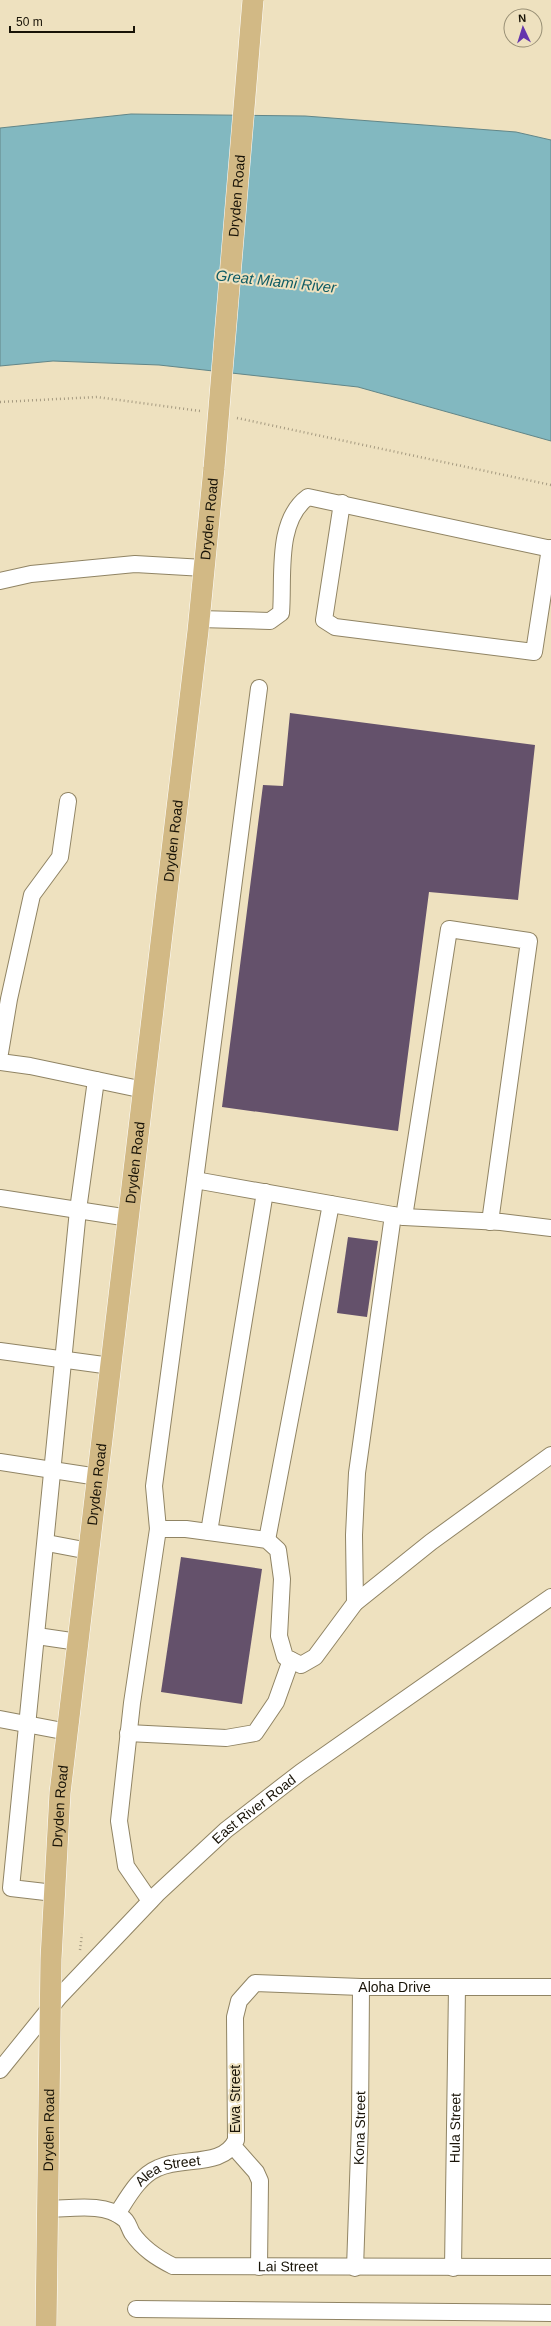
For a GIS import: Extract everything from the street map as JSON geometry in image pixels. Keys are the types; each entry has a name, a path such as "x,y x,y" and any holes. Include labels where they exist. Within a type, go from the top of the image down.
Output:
{"main road":[{"name":"Dryden Road","path":"46,2326 50,2007 54,1893 60,1793 199,619 214,468 251,4"}],"street":[{"path":"199,619 270,621 281,614 280,574 288,526 297,505 308,497 342,503 550,549 534,652 334,627 324,620 342,503"},
{"path":"0,581 31,574 135,564 204,568"},
{"path":"150,1901 126,1866 119,1821 128,1733 158,1529 154,1486 259,688"},
{"path":"0,1053 9,999 32,894 60,857 68,801"},
{"path":"355,1603 354,1535 357,1473 399,1216 449,929 529,941 490,1222"},
{"path":"0,1062 144,1090"},
{"path":"54,1893 5,1886 27,1725 47,1543 78,1210 96,1080"},
{"path":"195,1180 399,1216 551,1228"},
{"path":"209,1532 265,1192"},
{"path":"0,1198 129,1218"},
{"path":"267,1540 331,1204"},
{"path":"0,1351 111,1366"},
{"path":"158,1529 186,1529 267,1540 278,1550 282,1579 279,1636 285,1657 301,1665 315,1657 355,1603 432,1542 551,1455"},
{"path":"0,1462 98,1477"},
{"path":"47,1543 89,1552"},
{"name":"East River Road","path":"0,2070 50,2007 150,1901 226,1830 301,1772 551,1598"},
{"path":"37,1636 78,1642"},
{"path":"128,1733 226,1738 255,1733 276,1702 291,1660"},
{"path":"0,1719 68,1732"},
{"name":"Aloha Drive","path":"243,1995 255,1983 361,1987 551,1987"},
{"name":"Kona Street","path":"355,2268 360,2123 361,1987"},
{"name":"Hula Street","path":"453,2268 457,1987"},
{"name":"Ewa Street","path":"243,1995 235,2018 237,2093 236,2140 233,2146 256,2172 260,2181 259,2267"},
{"name":"Alea Street","path":"117,2214 138,2184 158,2168 174,2163 221,2156 233,2146"},
{"path":"47,2209 103,2209 117,2214"},
{"name":"Lai Street","path":"117,2214 125,2219 142,2245 158,2259 173,2266 355,2268 551,2267"},
{"path":"136,2309 551,2313"}],"path":[{"path":"0,402 97,397 204,412"},
{"path":"234,418 551,485"},
{"path":"80,1950 82,1934"}],"water":[{"name":"Great Miami River","path":"131,114 305,116 516,132 551,140 551,441 358,387 159,365 53,361 0,366 0,128"}],"building":[{"path":"290,713 535,745 518,900 429,892 398,1131 222,1107 263,785 283,786"},
{"path":"348,1237 378,1241 367,1317 337,1313"},
{"path":"181,1557 262,1569 242,1704 161,1692"}]}
